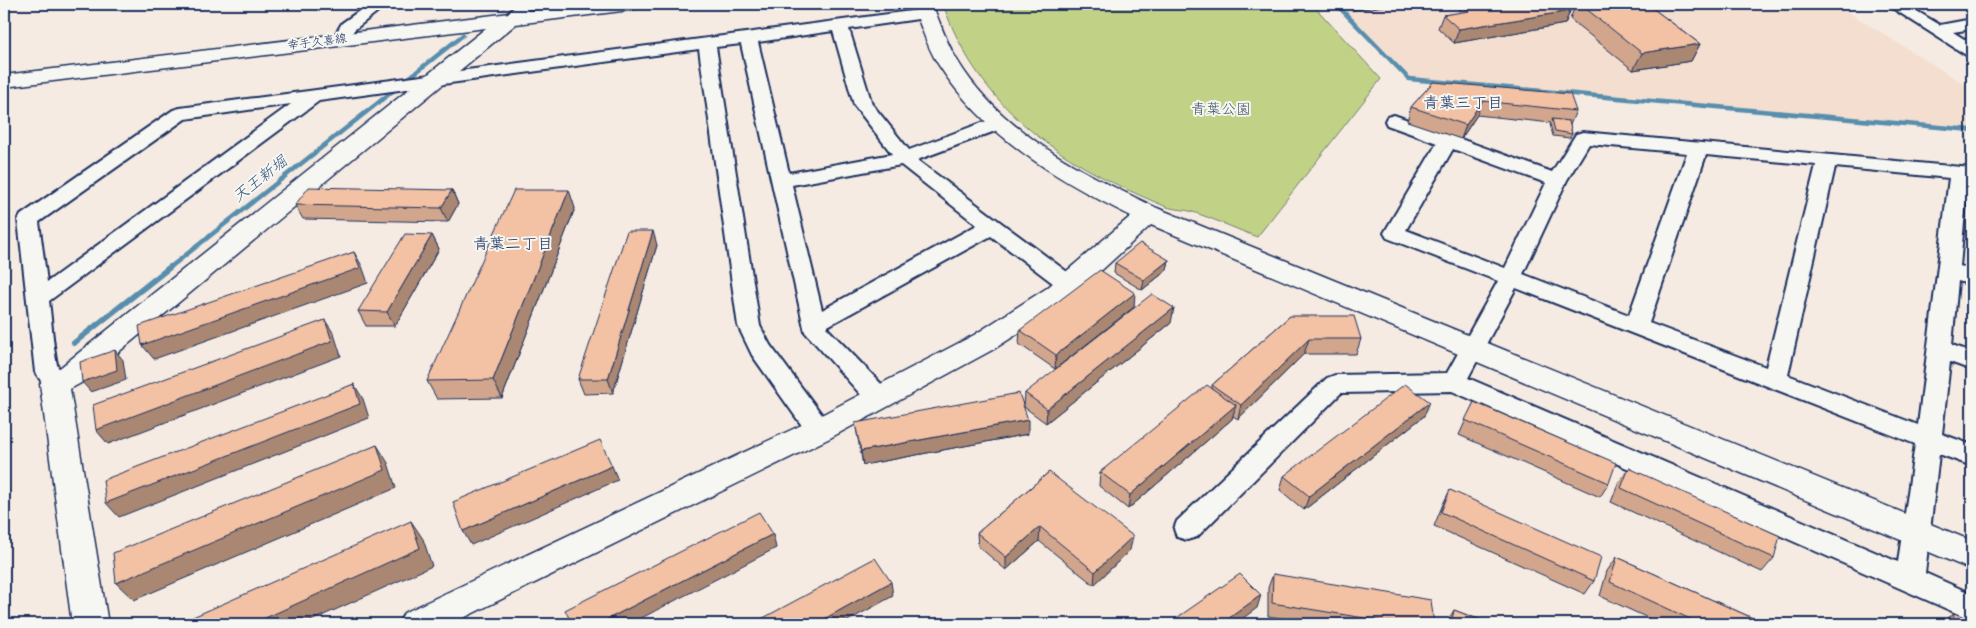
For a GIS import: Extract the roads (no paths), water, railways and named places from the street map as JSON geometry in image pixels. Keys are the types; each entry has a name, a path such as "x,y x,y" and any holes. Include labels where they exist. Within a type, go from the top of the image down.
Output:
{"street":[{"path":"340,40 348,28 379,4"},
{"name":"幸手久喜線","path":"4,81 340,40 518,11 630,4"},
{"path":"1894,4 1972,51"},
{"path":"90,624 54,377 47,372 28,220 180,114 748,38 839,25 924,9 947,61 980,104 1032,151 1060,170 1148,214 1972,556"},
{"path":"55,384 71,375 427,82 518,11"},
{"path":"1937,30 1972,24"},
{"path":"839,25 863,105 911,165 1070,285"},
{"path":"748,38 816,332 879,398"},
{"path":"707,43 749,326 760,349 819,430"},
{"path":"38,296 50,291 314,96"},
{"path":"1394,121 1558,180"},
{"path":"781,181 905,158 999,123"},
{"path":"1454,382 1510,279 1558,180 1583,138 1966,174 1949,270 1910,579"},
{"path":"1448,141 1394,233 1636,328 1972,456"},
{"path":"1636,328 1699,148"},
{"path":"1775,381 1827,160"},
{"path":"416,624 819,430 1025,317 1070,285 1148,214"},
{"path":"814,324 992,226"},
{"path":"1949,270 1972,278"},
{"path":"1940,350 1972,361"},
{"path":"1187,529 1335,384 1454,382 1972,607"}],"waterway":[{"path":"1336,4 1409,79 1972,130"},
{"name":"天王新堀","path":"405,81 463,35"},
{"name":"天王新堀","path":"168,269 398,87"},
{"name":"天王新堀","path":"74,343 170,267"}],"district":[{"name":"青葉三丁目","path":"1463,103"},
{"name":"青葉二丁目","path":"513,244"}],"park label":[{"name":"青葉公園","path":"1221,109"}]}
